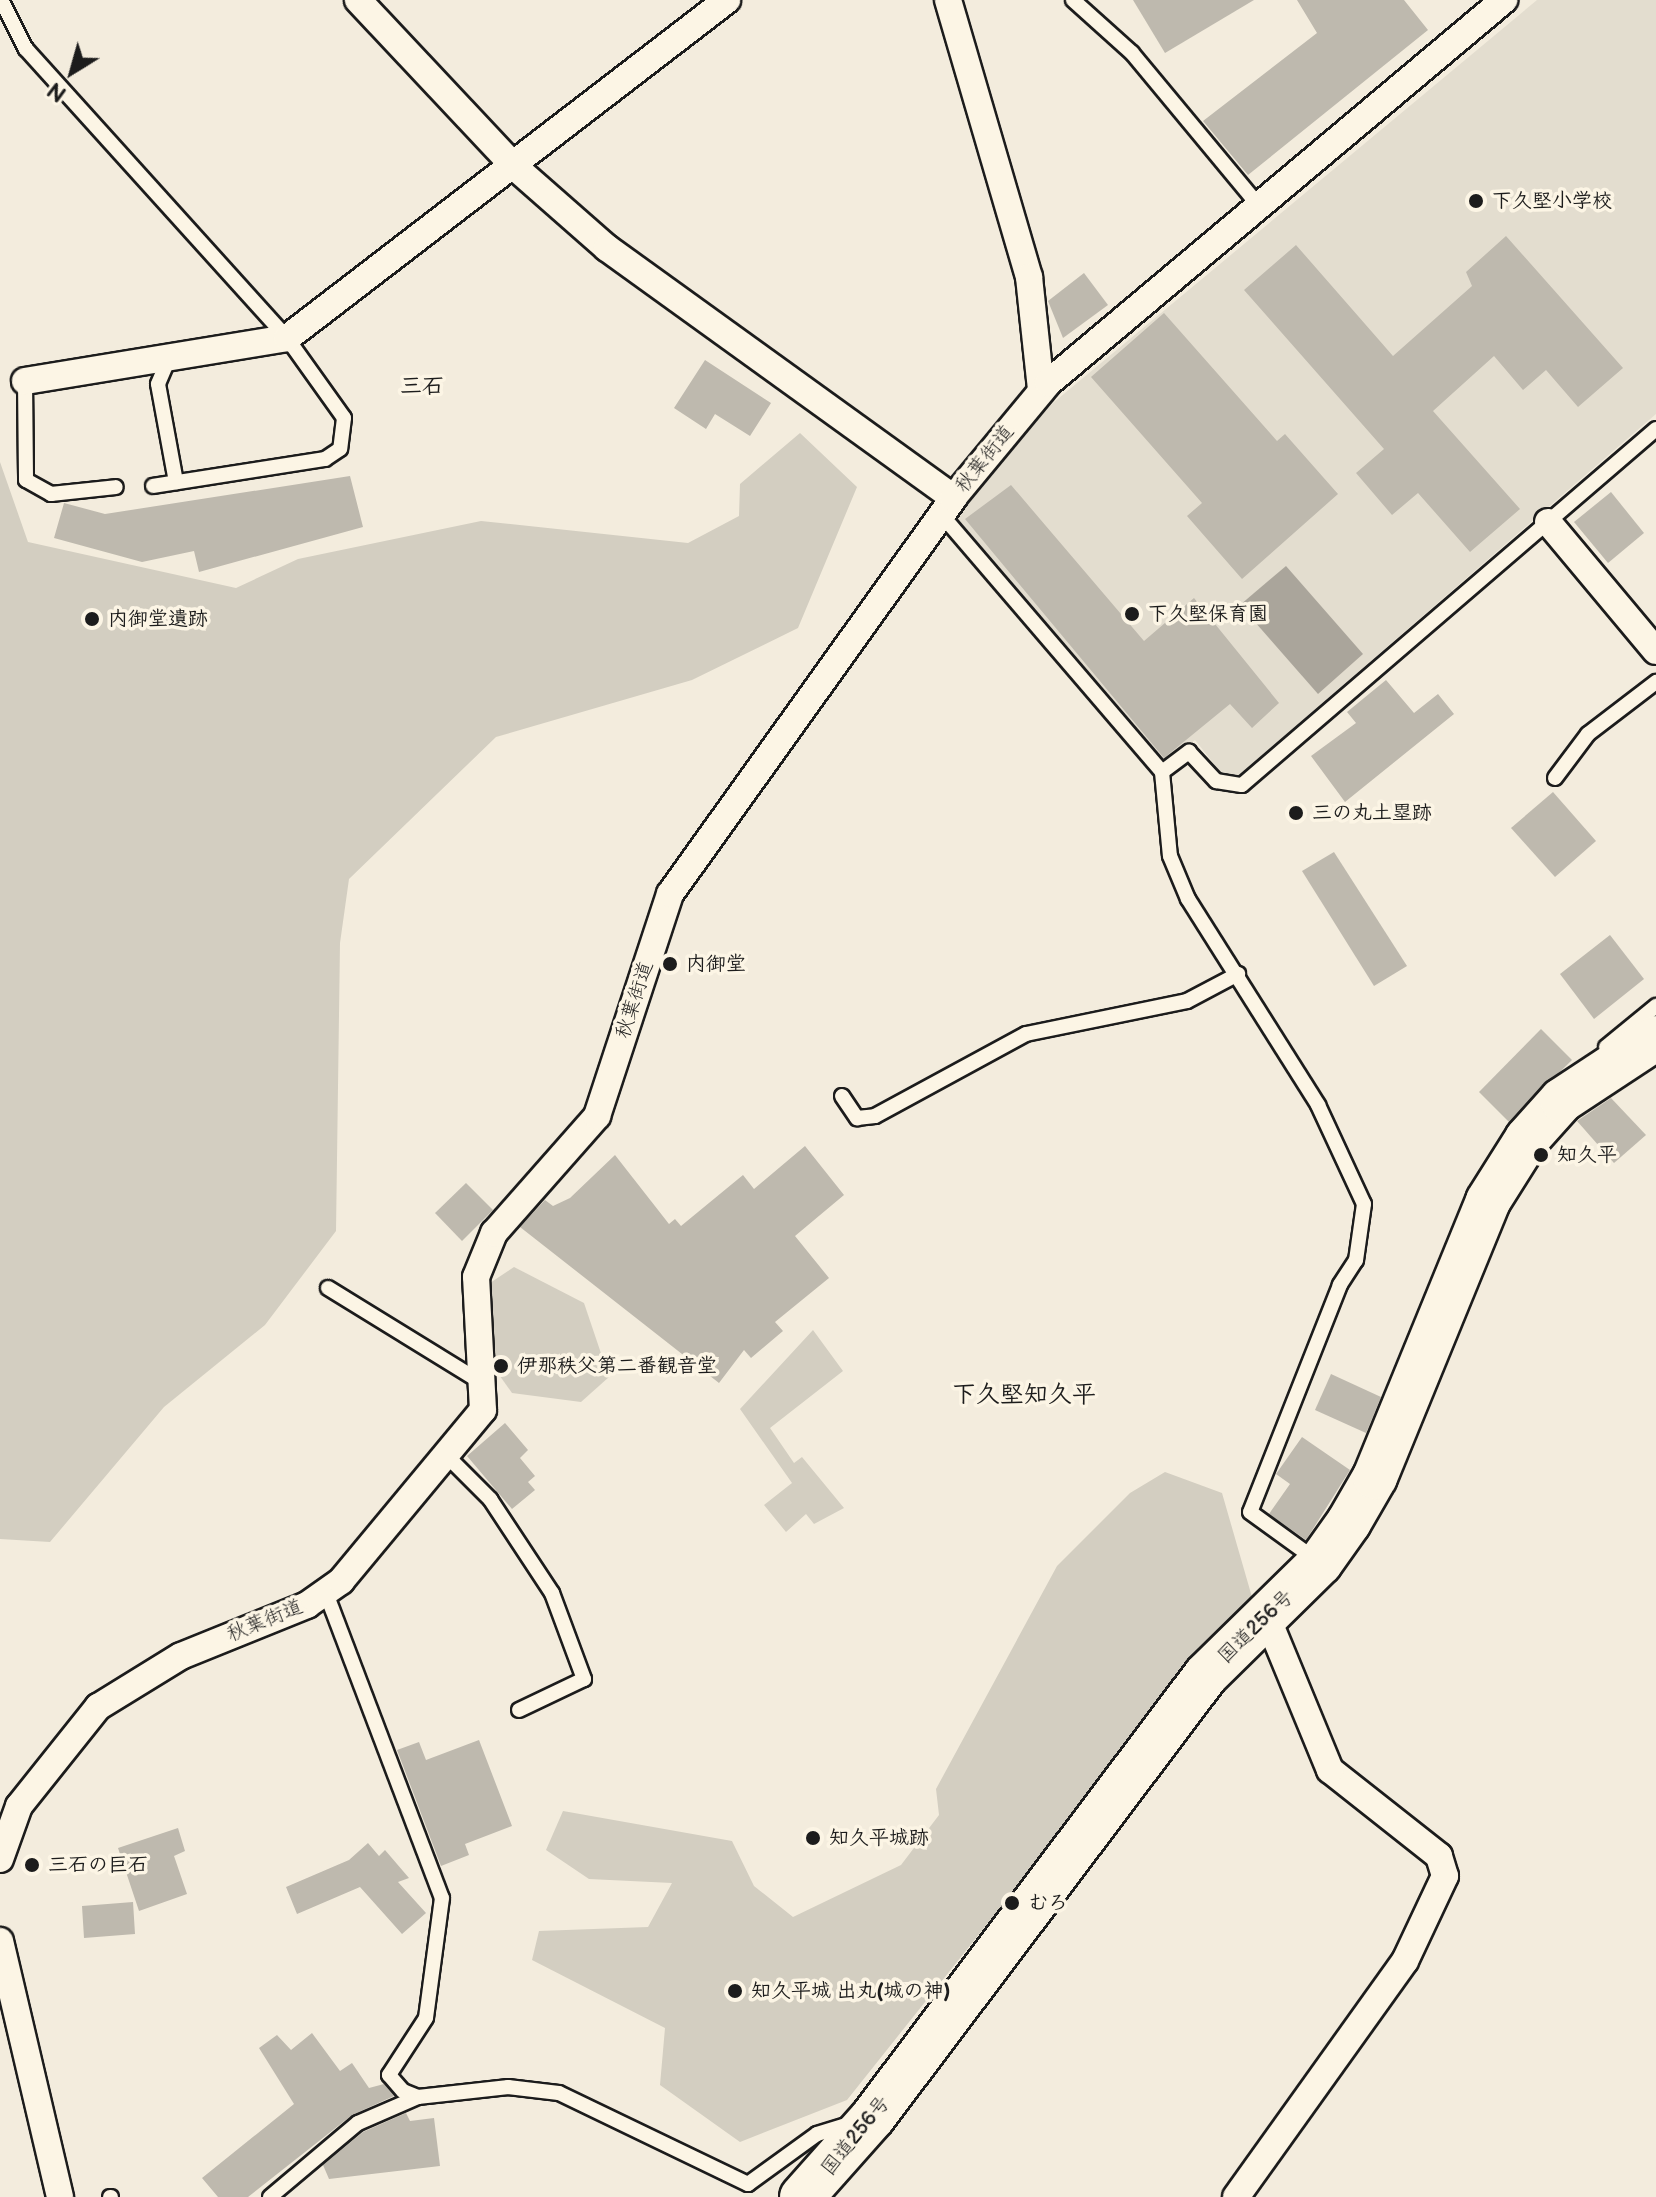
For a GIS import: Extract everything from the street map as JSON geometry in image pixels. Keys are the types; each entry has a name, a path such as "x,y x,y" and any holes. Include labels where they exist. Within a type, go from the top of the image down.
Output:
{"highway":[{"name":"国道256号","path":"802,2197 873,2117 1206,1675 1320,1563 1375,1477 1488,1201 1536,1129 1607,1067 1656,1038"}],"street":[{"path":"358,0 516,168 607,248 947,506"},
{"path":"25,381 287,338 516,168 727,0"},
{"path":"948,0 1029,277 1041,390"},
{"name":"秋葉街道","path":"0,1859 19,1806 98,1707 181,1656 326,1593 483,1410 476,1277 494,1233 597,1116 670,894 947,506 1041,390 1504,0"},
{"path":"1548,522 1656,651"},
{"path":"1236,2197 1405,1961 1445,1876 1439,1856 1330,1770 1267,1617"},
{"path":"0,1941 60,2197"}],"lane":[{"path":"1,0 26,49 287,338 344,418 340,449 325,459 153,486"},
{"path":"1073,0 1132,53 1259,206"},
{"path":"169,358 158,384 176,482"},
{"path":"25,381 26,480 51,494 116,487"},
{"path":"1162,772 1189,752 1216,781 1242,785 1656,429"},
{"path":"947,506 1162,772 1170,856 1188,899 1318,1105 1364,1204 1356,1260 1250,1512 1320,1563"},
{"path":"1555,778 1588,734 1656,682"},
{"path":"842,1096 857,1118 875,1116 1026,1034 1187,1001 1238,974"},
{"path":"1607,1067 1605,1048 1656,1006"},
{"path":"328,1288 481,1382"},
{"path":"445,1454 490,1499 552,1593 584,1679 519,1710"},
{"path":"326,1593 442,1898 426,2018 389,2075 418,2097"},
{"path":"270,2197 358,2123 418,2097 508,2087 559,2093 748,2184 817,2134 873,2117"}],"shaded area":[{"name":"下久堅小学校","path":"1537,0 1656,0 1656,414 1238,776 1222,774 1195,740 1164,762 949,515 1053,403"},
{"path":"800,433 857,487 798,628 692,680 496,737 349,879 340,943 336,1231 265,1325 164,1407 50,1542 0,1539 0,462 28,542 236,588 298,559 481,521 688,543 739,516 740,484"},
{"path":"1286,566 1363,654 1318,694 1240,605"},
{"path":"514,1267 584,1303 609,1377 581,1402 512,1393 490,1362 490,1283"},
{"path":"813,1330 843,1371 770,1428 794,1463 802,1457 844,1508 814,1524 806,1514 786,1532 764,1505 792,1483 740,1409"},
{"path":"1165,1472 1222,1493 1254,1604 1202,1654 847,2100 740,2142 660,2085 665,2028 532,1960 539,1931 648,1927 672,1883 589,1879 546,1850 563,1811 732,1841 754,1886 793,1917 901,1865 939,1815 936,1789 1057,1566 1130,1493"}],"building":[{"path":"1133,0 1254,0 1165,53"},
{"path":"1297,0 1404,0 1428,30 1248,175 1203,121 1317,33"},
{"name":"下久堅小学校","path":"1506,236 1623,368 1578,407 1546,370 1523,390 1494,356 1433,411 1520,509 1470,552 1418,493 1392,515 1356,473 1384,449 1244,290 1296,245 1393,356 1472,286 1466,272"},
{"path":"1084,273 1108,305 1063,338 1048,301"},
{"path":"1164,313 1277,441 1285,434 1338,494 1242,579 1187,516 1202,503 1091,377"},
{"path":"705,360 771,403 750,436 715,414 706,429 674,408"},
{"path":"350,476 363,527 199,572 194,551 142,562 54,538 64,503 105,514"},
{"name":"下久堅保育園","path":"1011,485 1144,641 1194,598 1279,703 1252,728 1230,704 1164,758 965,519"},
{"path":"1611,492 1644,533 1608,563 1574,522"},
{"path":"1386,680 1414,713 1438,694 1454,714 1345,802 1311,756 1356,723 1347,712"},
{"path":"1553,792 1596,841 1555,877 1511,828"},
{"path":"1334,852 1407,966 1374,986 1302,871"},
{"path":"1610,935 1644,979 1594,1019 1560,974"},
{"path":"1541,1029 1572,1060 1509,1122 1479,1092"},
{"path":"1611,1098 1646,1135 1614,1163 1577,1121"},
{"path":"805,1146 844,1195 795,1236 829,1278 775,1322 783,1331 751,1358 744,1350 719,1383 520,1227 545,1200 553,1206 570,1198 615,1155 669,1224 675,1219 681,1226 743,1175 754,1189"},
{"path":"466,1183 493,1210 462,1241 435,1213"},
{"path":"1331,1374 1381,1397 1366,1433 1315,1410"},
{"path":"505,1423 528,1450 520,1458 535,1476 528,1482 535,1490 512,1509 467,1456"},
{"path":"1302,1437 1350,1470 1306,1540 1269,1514 1290,1484 1276,1474"},
{"path":"479,1740 512,1826 465,1844 469,1855 441,1866 397,1750 419,1742 426,1760"},
{"path":"178,1828 185,1851 174,1856 187,1894 139,1911 118,1848"},
{"path":"368,1843 379,1856 385,1850 409,1878 398,1882 426,1913 402,1934 360,1887 297,1914 286,1887 349,1860"},
{"path":"133,1902 135,1934 84,1938 82,1906"},
{"path":"312,2033 340,2071 352,2063 369,2088 384,2084 394,2096 352,2115 248,2197 218,2197 202,2178 294,2104 259,2048 277,2035 291,2050"},
{"path":"406,2113 410,2121 434,2118 440,2166 329,2179 323,2165 363,2132"}],"place":[{"name":"下久堅小学校","path":"1476,201"},
{"name":"下久堅保育園","path":"1132,614"},
{"name":"内御堂遺跡","path":"92,619"},
{"name":"三の丸土塁跡","path":"1296,813"},
{"name":"内御堂","path":"670,964"},
{"name":"知久平","path":"1541,1155"},
{"name":"伊那秩父第二番観音堂","path":"501,1366"},
{"name":"知久平城跡","path":"813,1838"},
{"name":"三石の巨石","path":"32,1865"},
{"name":"むろ","path":"1012,1903"},
{"name":"知久平城 出丸(城の神)","path":"735,1991"}],"district":[{"name":"三石","path":"422,387"},
{"name":"下久堅知久平","path":"1024,1395"}]}
